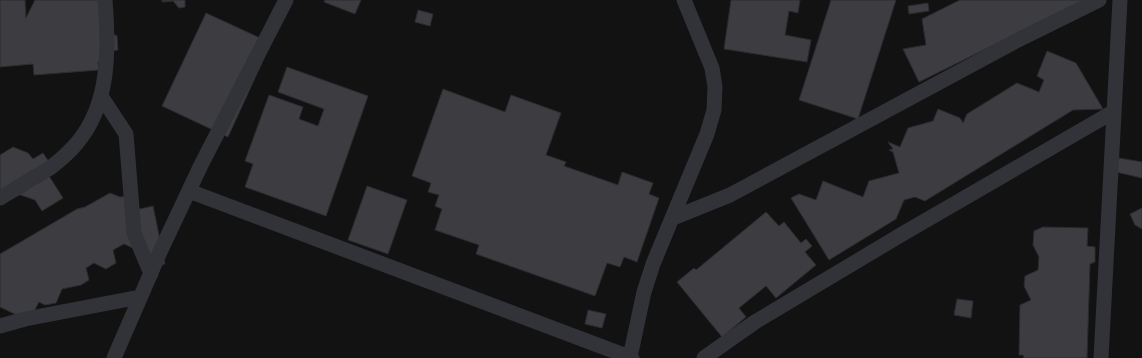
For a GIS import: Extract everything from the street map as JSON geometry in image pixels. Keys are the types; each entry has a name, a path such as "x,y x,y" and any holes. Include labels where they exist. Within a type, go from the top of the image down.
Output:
{"street":[{"path":"0,198 48,170 77,143 91,122 98,106 104,83 107,53 105,0"},
{"path":"114,358 140,297 189,191 286,0"},
{"path":"189,191 610,354 631,358 644,292 653,264 707,134 714,110 715,88 712,68 684,0"},
{"path":"673,218 730,195 1018,40 1099,0"},
{"path":"1101,358 1120,0"},
{"path":"100,96 126,134 134,233 151,274"},
{"path":"704,358 755,322 904,233 1113,112"},
{"path":"0,326 25,319 140,297"}],"building":[{"path":"0,0 25,0 26,18 35,0 103,0 106,31 117,36 118,50 110,51 105,61 98,62 99,70 34,75 33,64 0,67"},
{"path":"162,0 185,0 185,7 179,8 173,1 162,2"},
{"path":"325,0 361,0 355,14 324,2"},
{"path":"731,0 800,0 798,13 789,11 785,35 811,40 807,62 724,49"},
{"path":"831,0 896,0 858,119 799,100"},
{"path":"960,0 1085,0 919,82 903,49 926,45 922,19"},
{"path":"928,3 929,11 909,14 908,6"},
{"path":"418,10 433,14 430,26 415,22"},
{"path":"206,13 271,43 228,137 162,106"},
{"path":"1047,51 1076,63 1103,109 1073,110 925,201 915,197 904,200 896,219 829,260 791,198 799,194 816,200 823,181 863,197 869,181 899,173 893,152 889,150 893,149 888,142 900,147 908,128 933,121 938,109 960,118 963,123 967,114 1017,83 1039,92 1044,80 1037,76"},
{"path":"287,67 368,96 326,216 245,187 253,164 245,161 269,95 303,107 299,119 318,126 324,109 278,92"},
{"path":"443,89 505,112 511,95 561,113 546,155 566,162 564,166 618,185 622,172 653,183 649,194 659,198 637,262 624,257 620,267 607,263 595,296 476,254 479,245 435,230 442,209 435,206 439,195 428,192 431,183 412,176"},
{"path":"13,147 28,153 33,159 43,153 53,168 49,176 63,198 42,211 35,200 12,192 0,199 0,155"},
{"path":"1119,158 1142,162 1142,178 1116,172"},
{"path":"367,186 407,200 388,254 348,240"},
{"path":"110,193 120,197 128,196 134,206 140,209 153,206 165,264 149,267 146,254 124,244 113,250 116,263 106,269 94,263 86,268 89,280 81,285 62,289 56,303 45,305 39,302 32,315 25,319 0,307 0,254 77,209 85,207"},
{"path":"1142,208 1142,229 1135,225 1130,214"},
{"path":"766,212 779,226 784,222 801,243 806,239 812,246 805,252 816,265 776,298 766,286 739,308 746,317 722,337 677,282 694,268 696,270"},
{"path":"1043,227 1088,228 1087,246 1095,247 1095,262 1090,264 1087,358 1024,358 1023,355 1019,355 1020,305 1031,300 1024,286 1025,276 1038,270 1039,257 1033,245 1034,231"},
{"path":"957,299 973,301 971,318 954,315"},
{"path":"588,310 606,314 602,328 585,324"}]}
